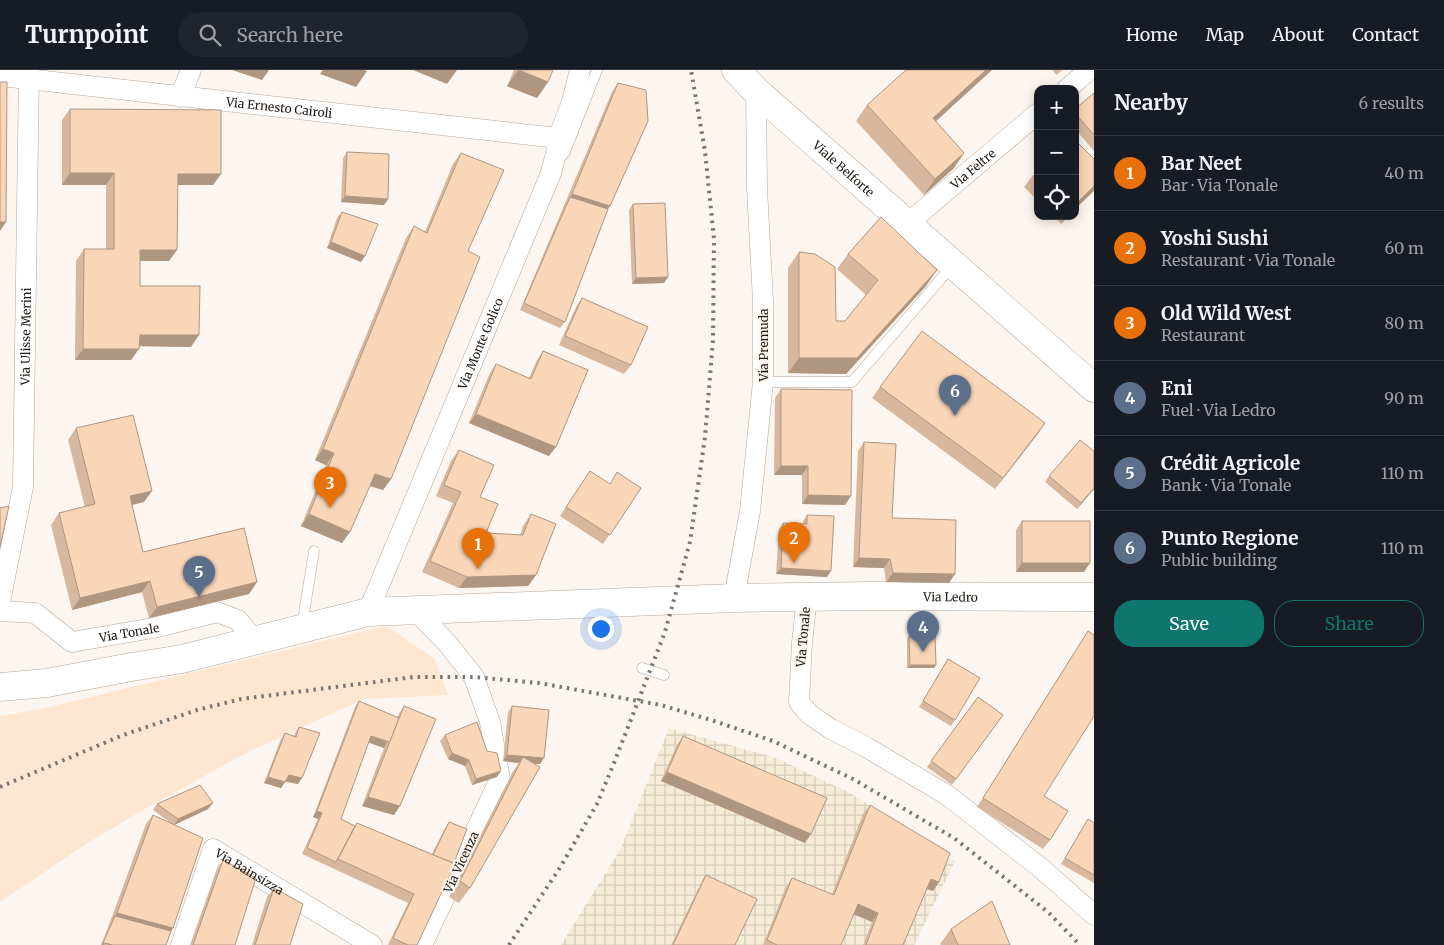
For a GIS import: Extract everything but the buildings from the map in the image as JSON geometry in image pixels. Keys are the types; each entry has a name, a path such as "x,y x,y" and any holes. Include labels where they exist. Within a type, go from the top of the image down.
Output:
{"main road":[{"name":"Viale Belforte","path":"736,70 756,91 1094,388"},
{"name":"Via Tonale","path":"0,707 51,699 94,688 182,659 368,612 807,597"},
{"name":"Via Ledro","path":"807,597 1094,597"},
{"name":"Via Tonale","path":"0,687 47,683 131,666 182,659"}],"street":[{"path":"180,97 192,70"},
{"name":"Via Monte Golico","path":"368,612 551,173 558,138 571,105 580,70"},
{"path":"1072,85 1089,70"},
{"name":"Via Ernesto Cairoli","path":"0,76 29,75 180,97 558,138"},
{"name":"Via Ulisse Merini","path":"0,602 23,487 29,75"},
{"name":"Via Premuda","path":"734,598 750,511 764,382 764,301 757,188 756,91"},
{"name":"Via Feltre","path":"908,224 1034,116"},
{"name":"Via Tonale","path":"807,597 799,702 809,714 831,729 866,747 947,795 1042,869 1094,915"},
{"name":"Via Tonale","path":"0,610 35,613 72,642 153,628 217,612 238,620 255,641"},
{"name":"Via Vicenza","path":"416,611 447,643 474,676 490,722 500,779 422,945"},
{"name":"Via Bainsizza","path":"181,945 213,849 372,945"}],"lane":[{"path":"551,173 565,152 597,70"},
{"path":"764,382 852,382 953,265"},
{"path":"301,630 314,551"},
{"path":"642,668 664,675"}],"shaded area":[{"path":"386,626 435,659 448,695 364,699 248,752 86,844 0,902 0,716 45,708"},
{"path":"669,728 776,758 850,793 955,861 914,945 561,945 620,850"}],"railway":[{"path":"509,945 561,866 597,804 665,632 690,542 705,437 713,340 714,239 705,151 691,70"},
{"path":"0,787 123,735 197,710 241,699 414,677 474,677 539,683 661,705 711,720 773,741 853,779 954,838 1048,912 1080,945"}],"place":[{"name":"Punto Regione","path":"955,416"},
{"name":"Old Wild West","path":"330,508"},
{"name":"Yoshi Sushi","path":"794,563"},
{"name":"Bar Neet","path":"478,569"},
{"name":"Crédit Agricole","path":"199,597"},
{"name":"Eni","path":"923,652"}]}
